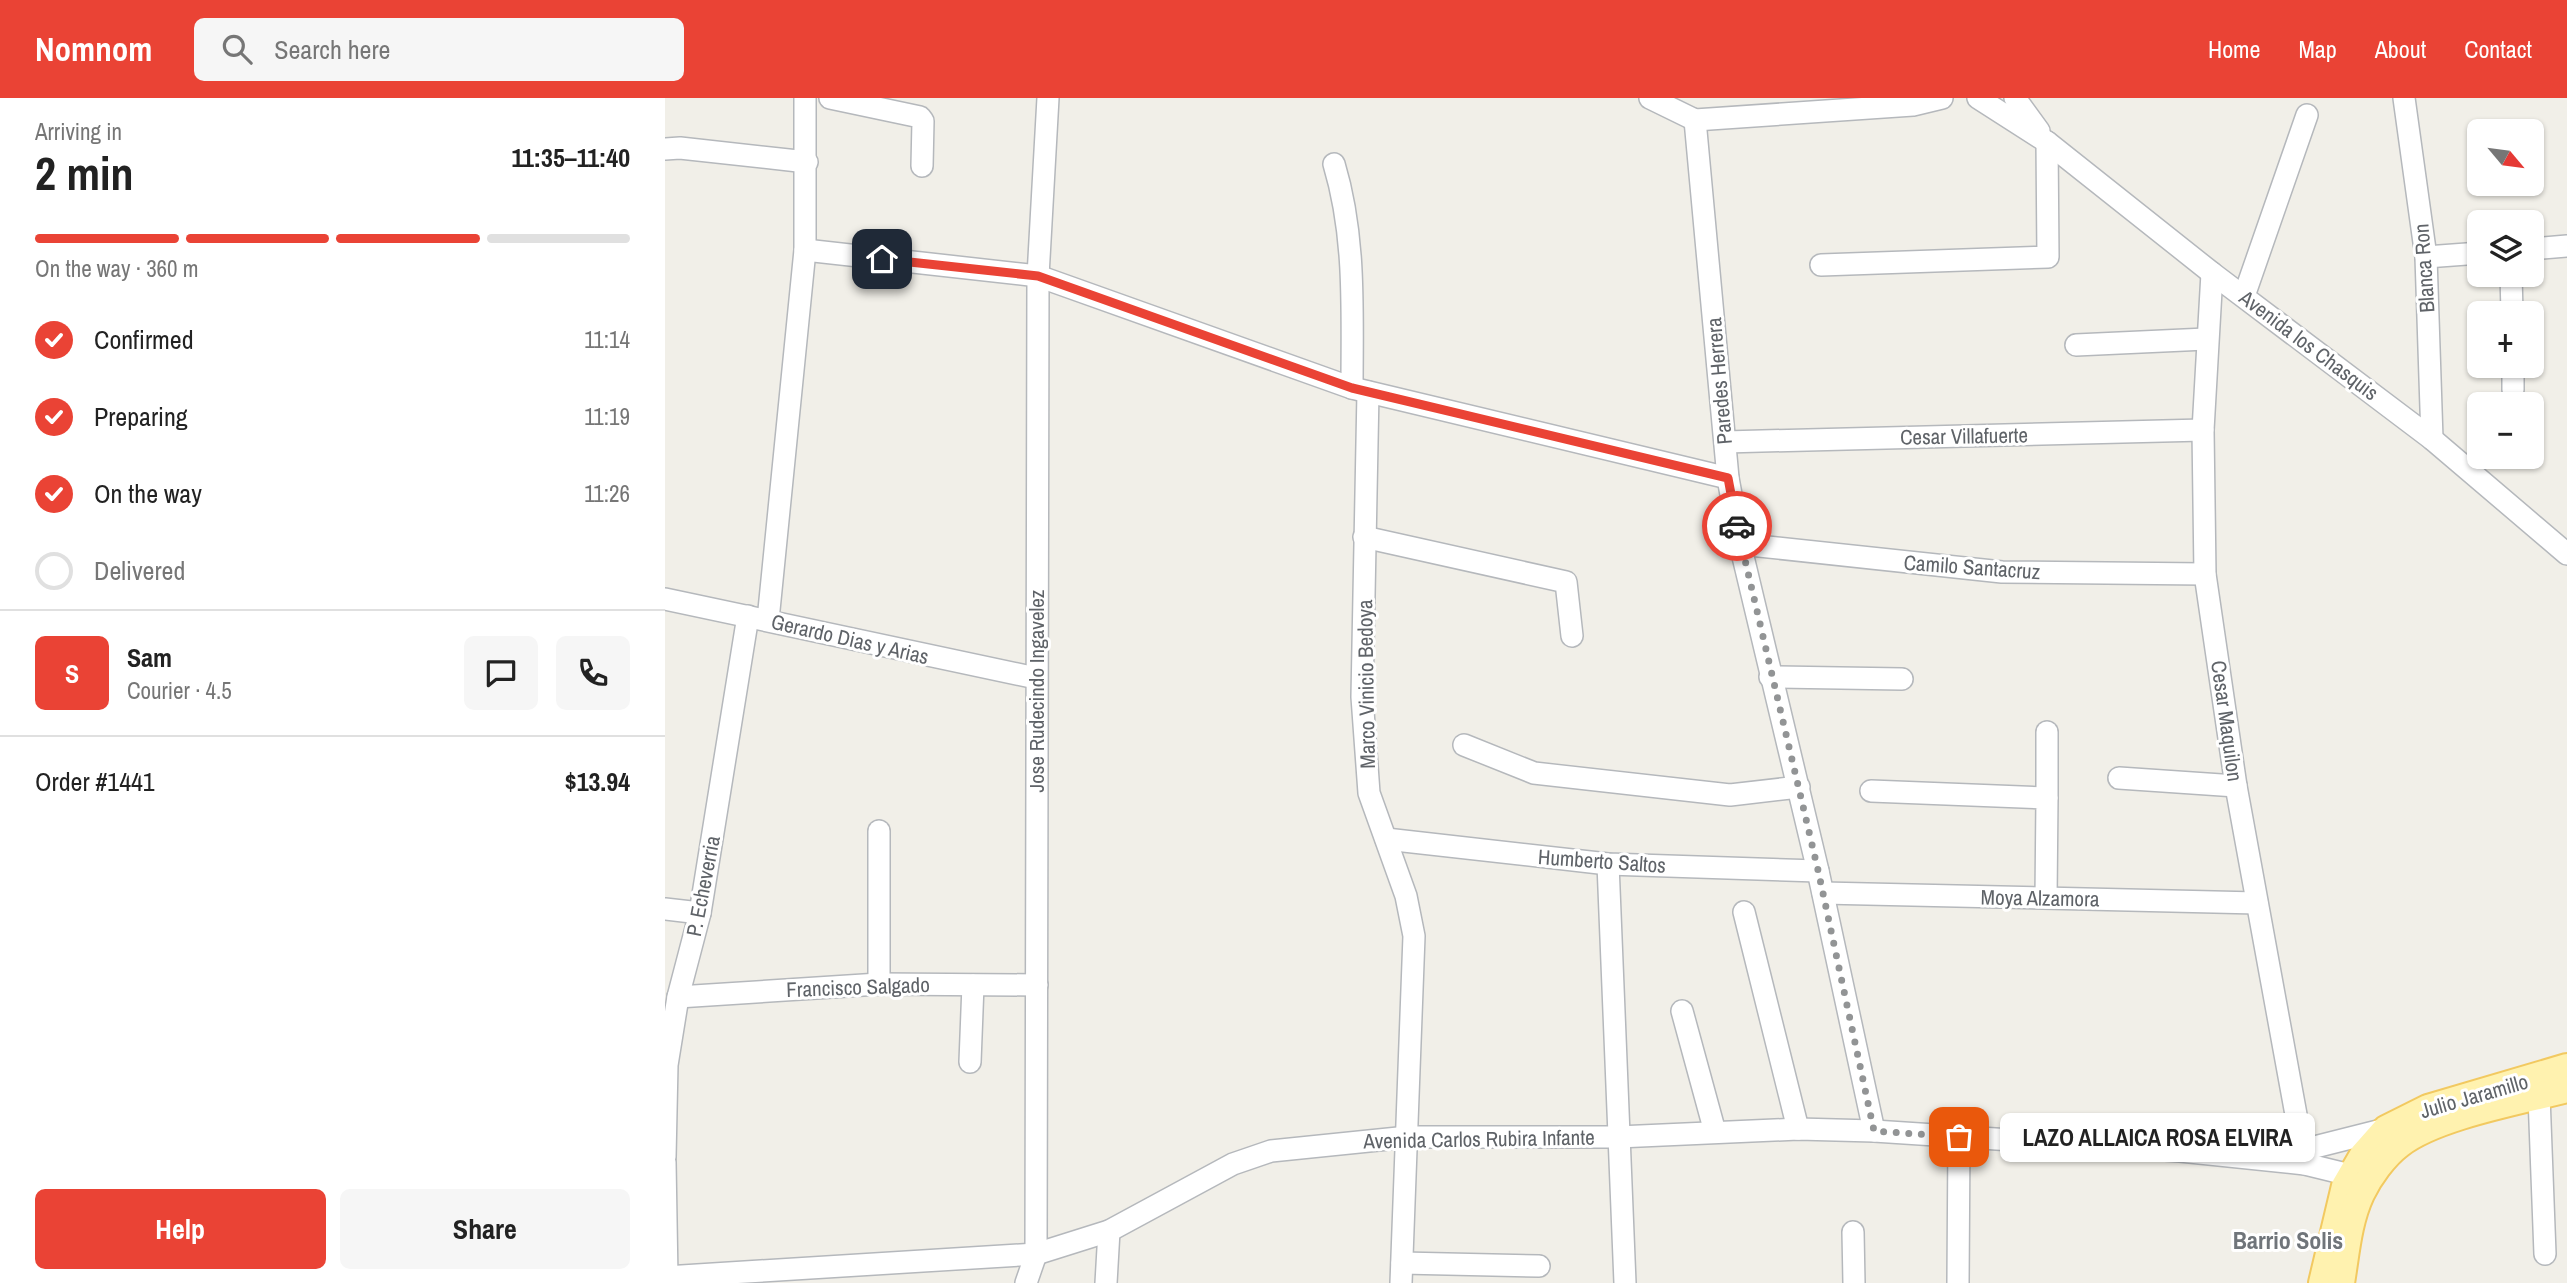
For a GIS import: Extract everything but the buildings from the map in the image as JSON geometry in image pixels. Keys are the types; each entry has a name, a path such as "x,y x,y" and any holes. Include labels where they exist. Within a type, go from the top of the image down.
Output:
{"main road":[{"name":"Julio Jaramillo","path":"2322,1283 2338,1208 2393,1136 2428,1108 2567,1067"},
{"name":"Julio Jaramillo","path":"2393,1136 2567,1089"},
{"name":"Julio Jaramillo","path":"2341,1283 2350,1223 2361,1193 2362,1174"}],"street":[{"name":"P. Echeverria","path":"666,1277 667,1065 678,997 700,913 758,618 804,250 807,162 805,98"},
{"path":"830,98 920,117 923,121 922,166"},
{"name":"Jose Rudecindo Ingavelez","path":"1026,1283 1036,1254 1038,276 1048,98"},
{"path":"1650,98 1695,120 1913,105 1942,98"},
{"path":"1851,108 1873,98"},
{"name":"Avenida los Chasquis","path":"1978,98 2046,142 2211,273 2432,439 2567,554"},
{"name":"Avenida los Chasquis","path":"2015,98 2046,142"},
{"name":"Blanca Ron","path":"2405,98 2426,257 2432,439"},
{"path":"2244,296 2307,116"},
{"name":"Paredes Herrera","path":"1695,120 1724,442 1739,544 1799,787 1874,1131"},
{"path":"1821,265 2048,257 2046,142"},
{"path":"665,149 680,148 807,162"},
{"name":"Marco Vinicio Bedoya","path":"1334,164 1344,198 1352,254 1360,390 1364,537 1362,696 1369,793 1406,895 1414,936 1402,1273"},
{"path":"2544,248 2567,246"},
{"path":"804,250 1038,276 1360,390 1728,478"},
{"path":"2426,257 2467,254"},
{"name":"Cesar Maquilon","path":"2211,273 2203,430 2205,574 2236,786 2304,1156"},
{"path":"2076,345 2206,339"},
{"path":"2513,378 2513,390"},
{"name":"Cesar Villafuerte","path":"1724,442 2203,430"},
{"path":"1364,537 1566,582 1572,636"},
{"name":"Camilo Santacruz","path":"1739,544 2002,572 2205,574"},
{"name":"Gerardo Dias y Arias","path":"665,599 1036,678"},
{"path":"1770,677 1902,679"},
{"path":"2046,898 2047,732"},
{"path":"1464,745 1534,773 1730,795 1799,787"},
{"path":"2119,778 2236,786"},
{"path":"1871,791 2046,798"},
{"path":"879,831 879,984"},
{"name":"Humberto Saltos","path":"1386,839 1608,864 1818,870"},
{"path":"1608,864 1625,1283"},
{"name":"Moya Alzamora","path":"1823,893 2257,903"},
{"path":"665,909 700,913"},
{"path":"1744,912 1798,1129"},
{"name":"Francisco Salgado","path":"678,997 879,984 1037,985"},
{"path":"970,1062 974,985"},
{"path":"1682,1011 1715,1132"},
{"path":"2539,1096 2545,1254"},
{"name":"Avenida Carlos Rubira Infante","path":"666,1277 1036,1254 1109,1231 1233,1164 1271,1150 1408,1137 1618,1136 1798,1129 1874,1131 2273,1160 2304,1156 2393,1136"},
{"path":"1958,1283 1959,1137"},
{"path":"2304,1156 2362,1174"},
{"path":"1106,1283 1109,1231"},
{"path":"1853,1232 1854,1283"},
{"path":"1402,1273 1539,1266"}],"way so far":[{"path":"1737,526 1770,677 1818,870 1874,1131 1959,1137"}],"place":[{"name":"LAZO ALLAICA ROSA ELVIRA","path":"1959,1137"}],"district":[{"name":"Barrio Solis","path":"2288,1240"}],"route":[{"path":"882,259 1038,276 1352,388 1728,478 1737,526"}]}
